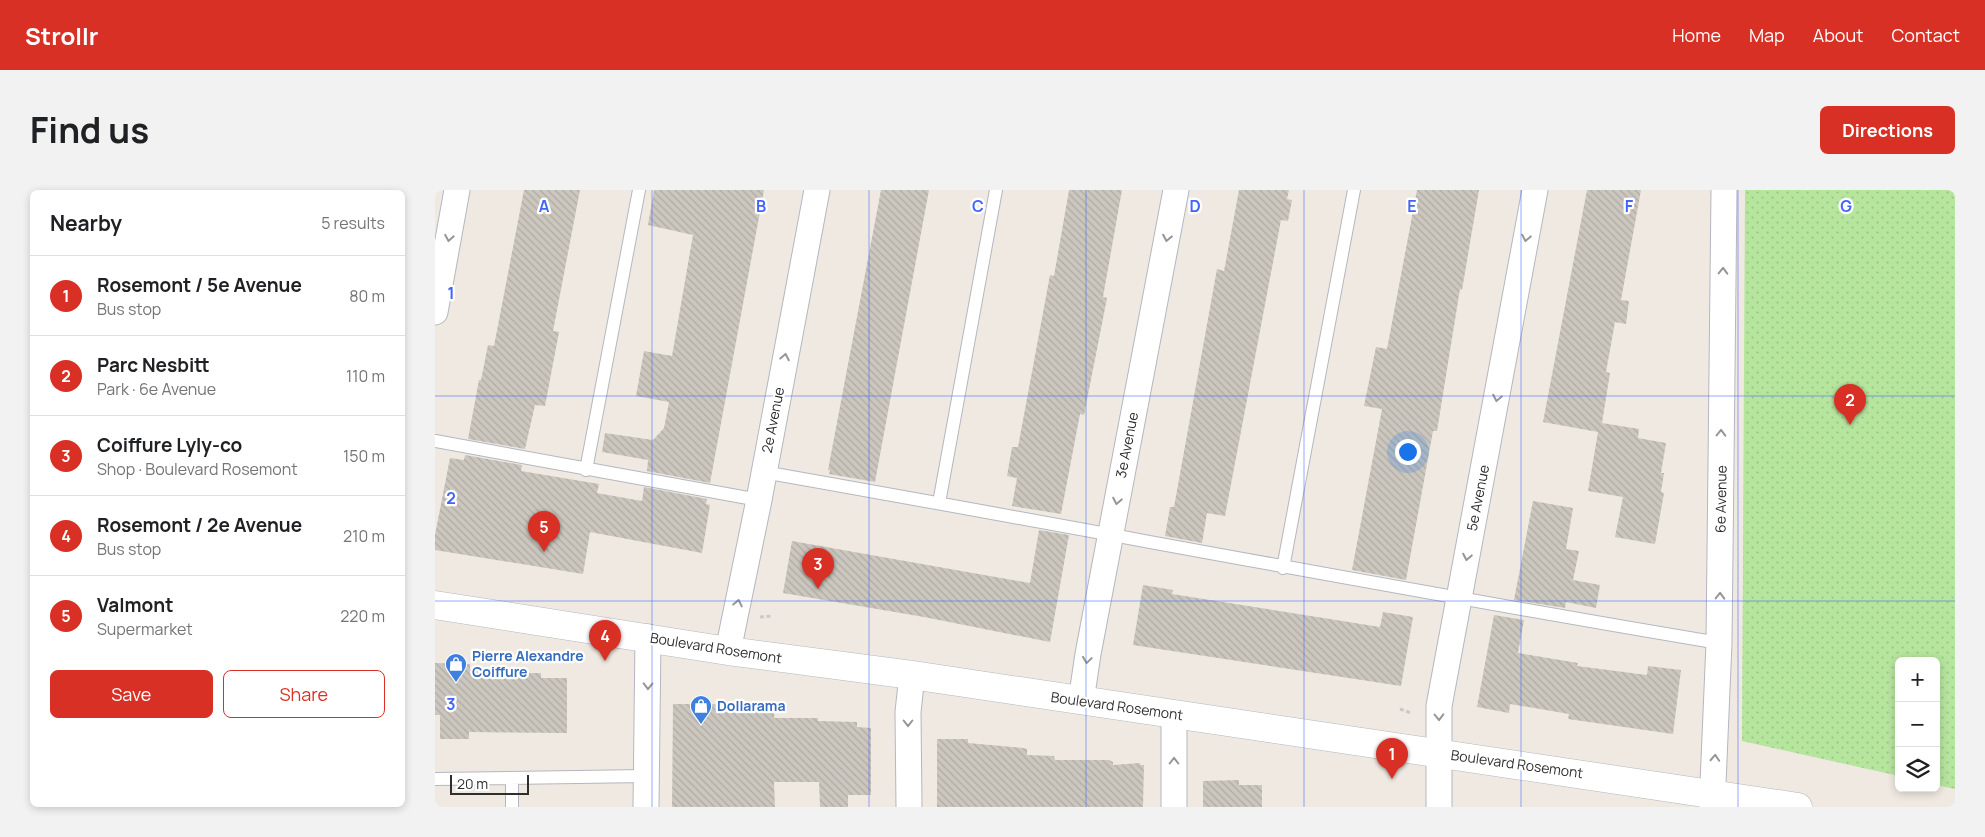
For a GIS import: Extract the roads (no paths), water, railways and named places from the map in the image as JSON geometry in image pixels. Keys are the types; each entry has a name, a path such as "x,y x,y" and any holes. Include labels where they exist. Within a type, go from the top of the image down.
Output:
{"main road":[{"name":"Boulevard Rosemont","path":"435,605 728,650 912,675 1440,753 1712,800 1798,807"}],"street":[{"path":"435,312 457,190"},
{"name":"2e Avenue","path":"728,650 759,500 817,190"},
{"name":"3e Avenue","path":"1081,701 1110,534 1176,190"},
{"name":"5e Avenue","path":"1439,807 1439,706 1535,190"},
{"name":"6e Avenue","path":"1712,800 1719,643 1724,190"},
{"path":"646,807 648,637"},
{"path":"909,807 908,712 912,675"},
{"path":"1173,807 1174,715"}],"lane":[{"path":"586,470 639,190"},
{"path":"939,503 996,190"},
{"path":"1283,568 1354,190"},
{"path":"435,441 759,500"},
{"path":"763,472 1110,534 1283,568 1719,643"},
{"path":"435,779 647,776"},
{"path":"512,779 512,807"}],"place":[{"name":"Parc Nesbitt","path":"1850,425"},
{"name":"Valmont","path":"544,552"},
{"name":"Coiffure Lyly-co","path":"818,589"},
{"name":"Rosemont / 2e Avenue","path":"605,661"},
{"name":"Pierre Alexandre Coiffure","path":"456,683"},
{"name":"Dollarama","path":"701,725"},
{"name":"Rosemont / 5e Avenue","path":"1392,779"}]}
